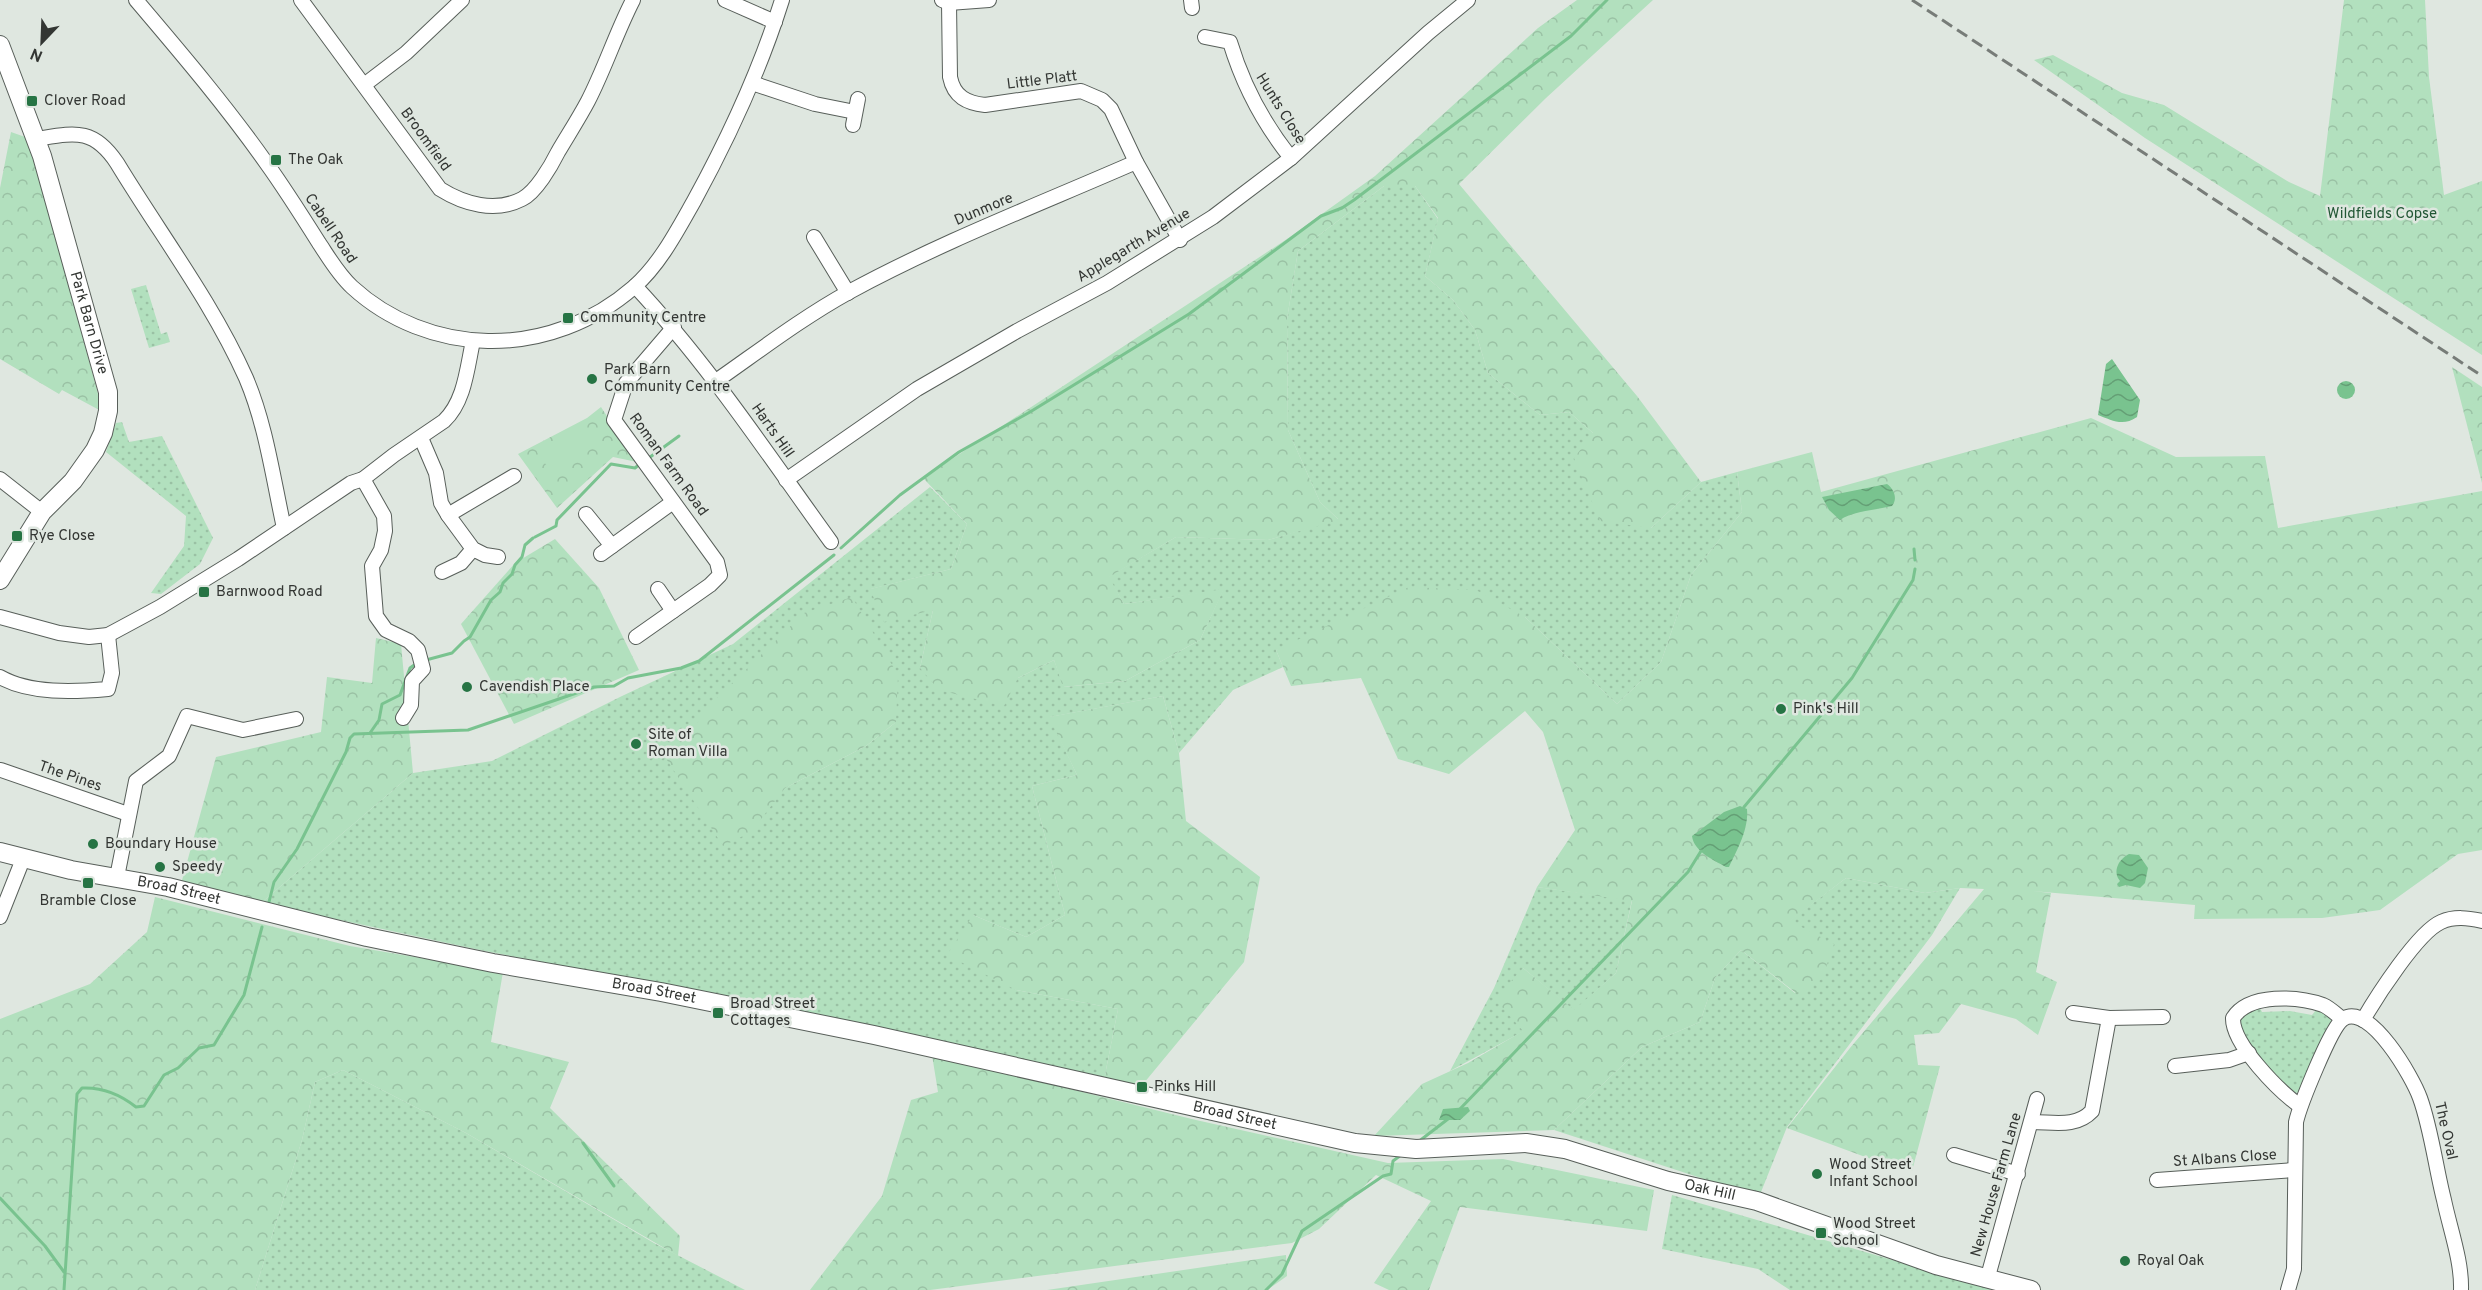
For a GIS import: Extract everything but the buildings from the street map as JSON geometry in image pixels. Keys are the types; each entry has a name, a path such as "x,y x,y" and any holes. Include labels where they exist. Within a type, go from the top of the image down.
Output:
{"street":[{"name":"Cabell Road","path":"136,0 267,163 329,259 349,284 376,306 409,324 440,335 473,341 520,339 567,328 597,314 635,286 659,258 686,216 711,170 752,83 782,0"},
{"name":"Broomfield","path":"302,0 440,189 458,200 473,205 501,205 524,199 546,175 588,100 633,0"},
{"path":"364,85 406,53 462,0"},
{"path":"724,0 775,22"},
{"path":"946,1 989,0"},
{"name":"Applegarth Avenue","path":"786,480 917,389 1180,240 1291,158 1468,0"},
{"name":"Little Platt","path":"946,1 951,87 960,98 971,103 985,105 1082,91 1102,100 1111,109 1136,162 1180,240"},
{"path":"1205,37 1230,42 1243,34"},
{"name":"Hunts Close","path":"1230,42 1240,76 1273,135 1291,158"},
{"name":"Park Barn Drive","path":"0,45 36,139 108,392 106,423 95,450 73,481 42,512 0,580"},
{"path":"752,83 815,104 855,112"},
{"path":"36,139 74,134 89,135 109,150 208,306 246,378 261,422 284,528"},
{"name":"Dunmore","path":"716,381 782,334 848,293 930,252 1136,162"},
{"path":"812,235 848,293"},
{"name":"Harts Hill","path":"635,286 674,327 716,381 831,542"},
{"name":"Roman Farm Road","path":"636,637 710,585 720,575 717,562 614,420 626,383 674,327"},
{"path":"0,616 59,633 89,637 108,635 160,607 351,483 363,479 450,415 464,387 473,341"},
{"path":"420,438 436,474 441,503 448,515 473,549 498,557"},
{"path":"448,515 514,476"},
{"path":"0,479 42,512"},
{"path":"363,479 384,516 385,531 381,550 372,566 376,616 386,630 409,641 418,650 423,669 412,681 411,705 403,718"},
{"path":"586,514 606,550 673,502"},
{"path":"442,572 460,563 473,549"},
{"path":"658,589 673,610"},
{"path":"0,677 14,685 74,692 108,689 112,673 108,635"},
{"path":"117,877 136,781 169,756 187,716 243,730 296,719"},
{"name":"The Pines","path":"1,770 128,814"},
{"name":"Broad Street","path":"0,852 23,859 159,885 367,937 874,1035 1159,1100 1378,1146"},
{"path":"0,917 23,859"},
{"path":"2288,1290 2294,1269 2296,1122 2300,1106 2334,1032 2342,1019 2352,1016 2363,1020 2379,994 2424,935 2440,922 2462,916 2482,921"},
{"path":"2300,1106 2283,1094 2249,1053 2235,1034 2233,1018 2236,1012 2261,999 2285,999 2312,1002 2330,1009 2342,1019"},
{"path":"2073,1013 2109,1018 2163,1017"},
{"path":"2032,1122 2073,1123 2085,1118 2092,1111 2109,1018"},
{"name":"The Oval","path":"2363,1020 2387,1041 2406,1068 2421,1100 2457,1259 2461,1290"},
{"path":"2175,1066 2229,1060 2249,1053"},
{"name":"New House Farm Lane","path":"1987,1280 2037,1099"},
{"name":"Oak Hill","path":"1378,1146 1410,1148 1526,1143 1565,1149 1668,1181 1757,1201 1903,1254 1987,1280 2031,1290"},
{"path":"1954,1155 2018,1174"},
{"name":"St Albans Close","path":"2157,1180 2295,1170"}],"green space":[{"path":"1577,0 1653,0 1546,98 1459,184 1637,396 1701,482 1651,528 1600,521 1574,458 1593,433 1569,412 1540,415 1488,373 1475,330 1453,300 1425,276 1438,218 1415,186 1384,186 1298,251 1287,319 1288,430 1320,502 1339,520 1268,540 1176,537 1109,577 1124,604 1224,589 1200,640 1125,681 1063,687 1054,660 1018,678 1004,706 939,690 920,668 933,610 884,622 870,589 951,569 967,524 923,478 1287,239 1375,176 1538,28"},
{"name":"Wildfields Copse","path":"2344,0 2425,0 2429,77 2444,195 2482,181 2482,355 2145,138 2034,60 2053,55 2122,93 2164,105 2289,182 2320,196"},
{"path":"11,132 28,138 103,412 62,390 59,394 0,359 0,188"},
{"path":"1384,186 1415,186 1438,219 1425,276 1453,300 1475,330 1488,373 1540,415 1569,412 1593,433 1651,528 1701,482 1737,472 1742,512 1691,575 1661,662 1617,704 1525,617 1276,650 1283,667 1233,690 1179,753 1163,696 1050,717 1077,775 1032,786 1065,915 1026,937 973,915 1016,990 1118,1009 1104,1080 849,1021 480,950 261,903 413,773 492,761 733,644 930,487 967,524 951,569 871,589 933,610 920,668 1018,678 1054,660 1064,687 1125,681 1200,640 1223,590 1124,604 1108,577 1176,537 1268,540 1338,519 1320,502 1288,430 1287,319 1298,251","holes":["896,722 866,746 785,788"]},
{"path":"146,285 161,334 167,332 170,342 149,348 131,289"},
{"path":"2452,367 2482,387 2482,483"},
{"path":"601,407 637,462 613,457 557,508 518,454 587,418"},
{"path":"2091,418 2176,457 2265,456 2278,528 2482,491 2482,850 2458,854 2380,910 2322,918 2194,919 2195,905 2031,891 2051,893 2036,972 2057,982 2038,1035 2016,1019 1961,1004 1939,1033 1914,1035 1918,1065 1940,1066 1912,1171 1868,1158 1787,1128 1850,1048 1984,889 1960,888 1925,893 1846,878 1790,921 1834,944 1822,979 1796,993 1741,950 1715,978 1700,1022 1642,1047 1554,1130 1374,1136 1422,1084 1468,1063 1523,1031 1495,999 1523,968 1574,1010 1616,973 1632,901 1537,887 1575,830 1543,732 1525,711 1449,774 1398,759 1361,678 1291,686 1276,650 1409,587 1476,590 1525,617 1617,704 1661,662 1691,575 1742,512 1737,472 1812,452 1821,492"},
{"path":"122,422 129,442 162,436 213,538 200,564 161,594 151,593 184,546 186,516 106,452 116,423"},
{"path":"576,425 591,447 552,473 537,452"},
{"path":"555,539 599,588 639,670 514,724 461,624 515,563"},
{"path":"852,597 898,675 896,722 866,746 785,788 751,832 723,846 667,760 718,697 804,613"},
{"path":"376,638 401,644 413,773 261,903 181,884 216,757 321,732 327,677 372,683"},
{"path":"1163,696 1179,753 1186,821 1260,877 1244,962 1139,1089 1104,1080 1118,1009 1016,990 947,955 973,915 1026,937 1065,915 1032,786 1077,775 1049,717"},
{"path":"1846,878 1925,893 1960,888 1932,935 1787,1127 1759,1197 1554,1130 1642,1047 1700,1022 1715,978 1741,950 1795,993 1789,921"},
{"path":"1537,887 1632,900 1616,973 1574,1011 1523,968 1524,1031 1450,1071 1494,988"},
{"path":"155,897 350,946 503,972 491,1042 569,1062 550,1108 680,1236 678,1256 466,1133 343,1070 315,1082 302,1140 255,1290 0,1290 0,1019 90,984 147,932"},
{"path":"2260,1008 2262,1012 2290,1011 2312,1015 2316,1010 2326,1014 2331,1020 2332,1023 2303,1090 2296,1093 2285,1091 2244,1037 2240,1028 2241,1018 2248,1012"},
{"path":"932,1055 1196,1120 1388,1163 1503,1159 1654,1190 1647,1231 1460,1207 1429,1290 1389,1290 1374,1283 1431,1201 1376,1175 1319,1229 1292,1243 930,1290 810,1290 882,1196 911,1100 938,1092"},
{"path":"343,1070 466,1133 654,1243 745,1290 255,1290 302,1140 315,1082"},
{"path":"1672,1195 1994,1290 1790,1290 1758,1269 1662,1249"},
{"path":"1286,1255 1287,1276 1267,1290 1047,1290"}],"water":[{"path":"2112,359 2140,400 2137,417 2127,422 2117,422 2098,415 2106,364"},
{"path":"2346,381 2352,384 2355,390 2352,396 2346,399 2340,396 2337,390 2340,384"},
{"path":"1887,484 1894,494 1895,500 1892,506 1858,513 1840,520 1829,510 1822,497"},
{"path":"1740,806 1747,809 1746,824 1729,867 1726,867 1700,851 1692,836 1724,812"},
{"path":"2129,854 2139,855 2148,868 2145,883 2140,888 2126,885 2119,887 2117,884 2120,881 2117,873 2118,866"},
{"path":"1468,1107 1470,1111 1460,1120 1439,1120 1443,1109"}],"waterway":[{"path":"841,548 900,495 959,452 1030,412 1189,314 1321,216 1342,208 1354,200 1571,36 1607,0"},
{"path":"646,460 679,436"},
{"path":"535,537 556,526 557,520 611,464 635,468 641,463"},
{"path":"426,660 452,653 470,637 491,600 500,592 503,583 512,574 515,565 522,557 525,545 533,538"},
{"path":"1914,549 1915,560"},
{"path":"268,906 274,882 297,849 346,752 350,738 354,734 468,730 594,687 614,686 628,678 681,668 699,661 834,555"},
{"path":"1744,807 1852,678 1913,580 1915,569"},
{"path":"370,733 379,720 382,704 400,695 410,668 417,663"},
{"path":"1458,1111 1688,872 1701,851"},
{"path":"64,1290 77,1094 82,1088 104,1090 118,1095 136,1107 144,1106 164,1075 178,1068 199,1048 214,1045 244,995 262,927"},
{"path":"1418,1142 1448,1119"},
{"path":"583,1143 614,1186"},
{"path":"1266,1290 1282,1274 1302,1231 1383,1176 1391,1174 1393,1161 1401,1155"},
{"path":"0,1198 45,1246 64,1272"}],"railway":[{"path":"1912,0 2482,376"}],"place":[{"name":"Clover Road","path":"32,101"},
{"name":"The Oak","path":"276,160"},
{"name":"Community Centre","path":"568,318"},
{"name":"Park Barn Community Centre","path":"592,379"},
{"name":"Rye Close","path":"17,536"},
{"name":"Barnwood Road","path":"204,592"},
{"name":"Cavendish Place","path":"467,687"},
{"name":"Pink's Hill","path":"1781,709"},
{"name":"Site of Roman Villa","path":"636,744"},
{"name":"Boundary House","path":"93,844"},
{"name":"Speedy","path":"160,867"},
{"name":"Bramble Close","path":"88,883"},
{"name":"Broad Street Cottages","path":"718,1013"},
{"name":"Pinks Hill","path":"1142,1087"},
{"name":"Wood Street Infant School","path":"1817,1174"},
{"name":"Wood Street School","path":"1821,1233"},
{"name":"Royal Oak","path":"2125,1261"}]}
